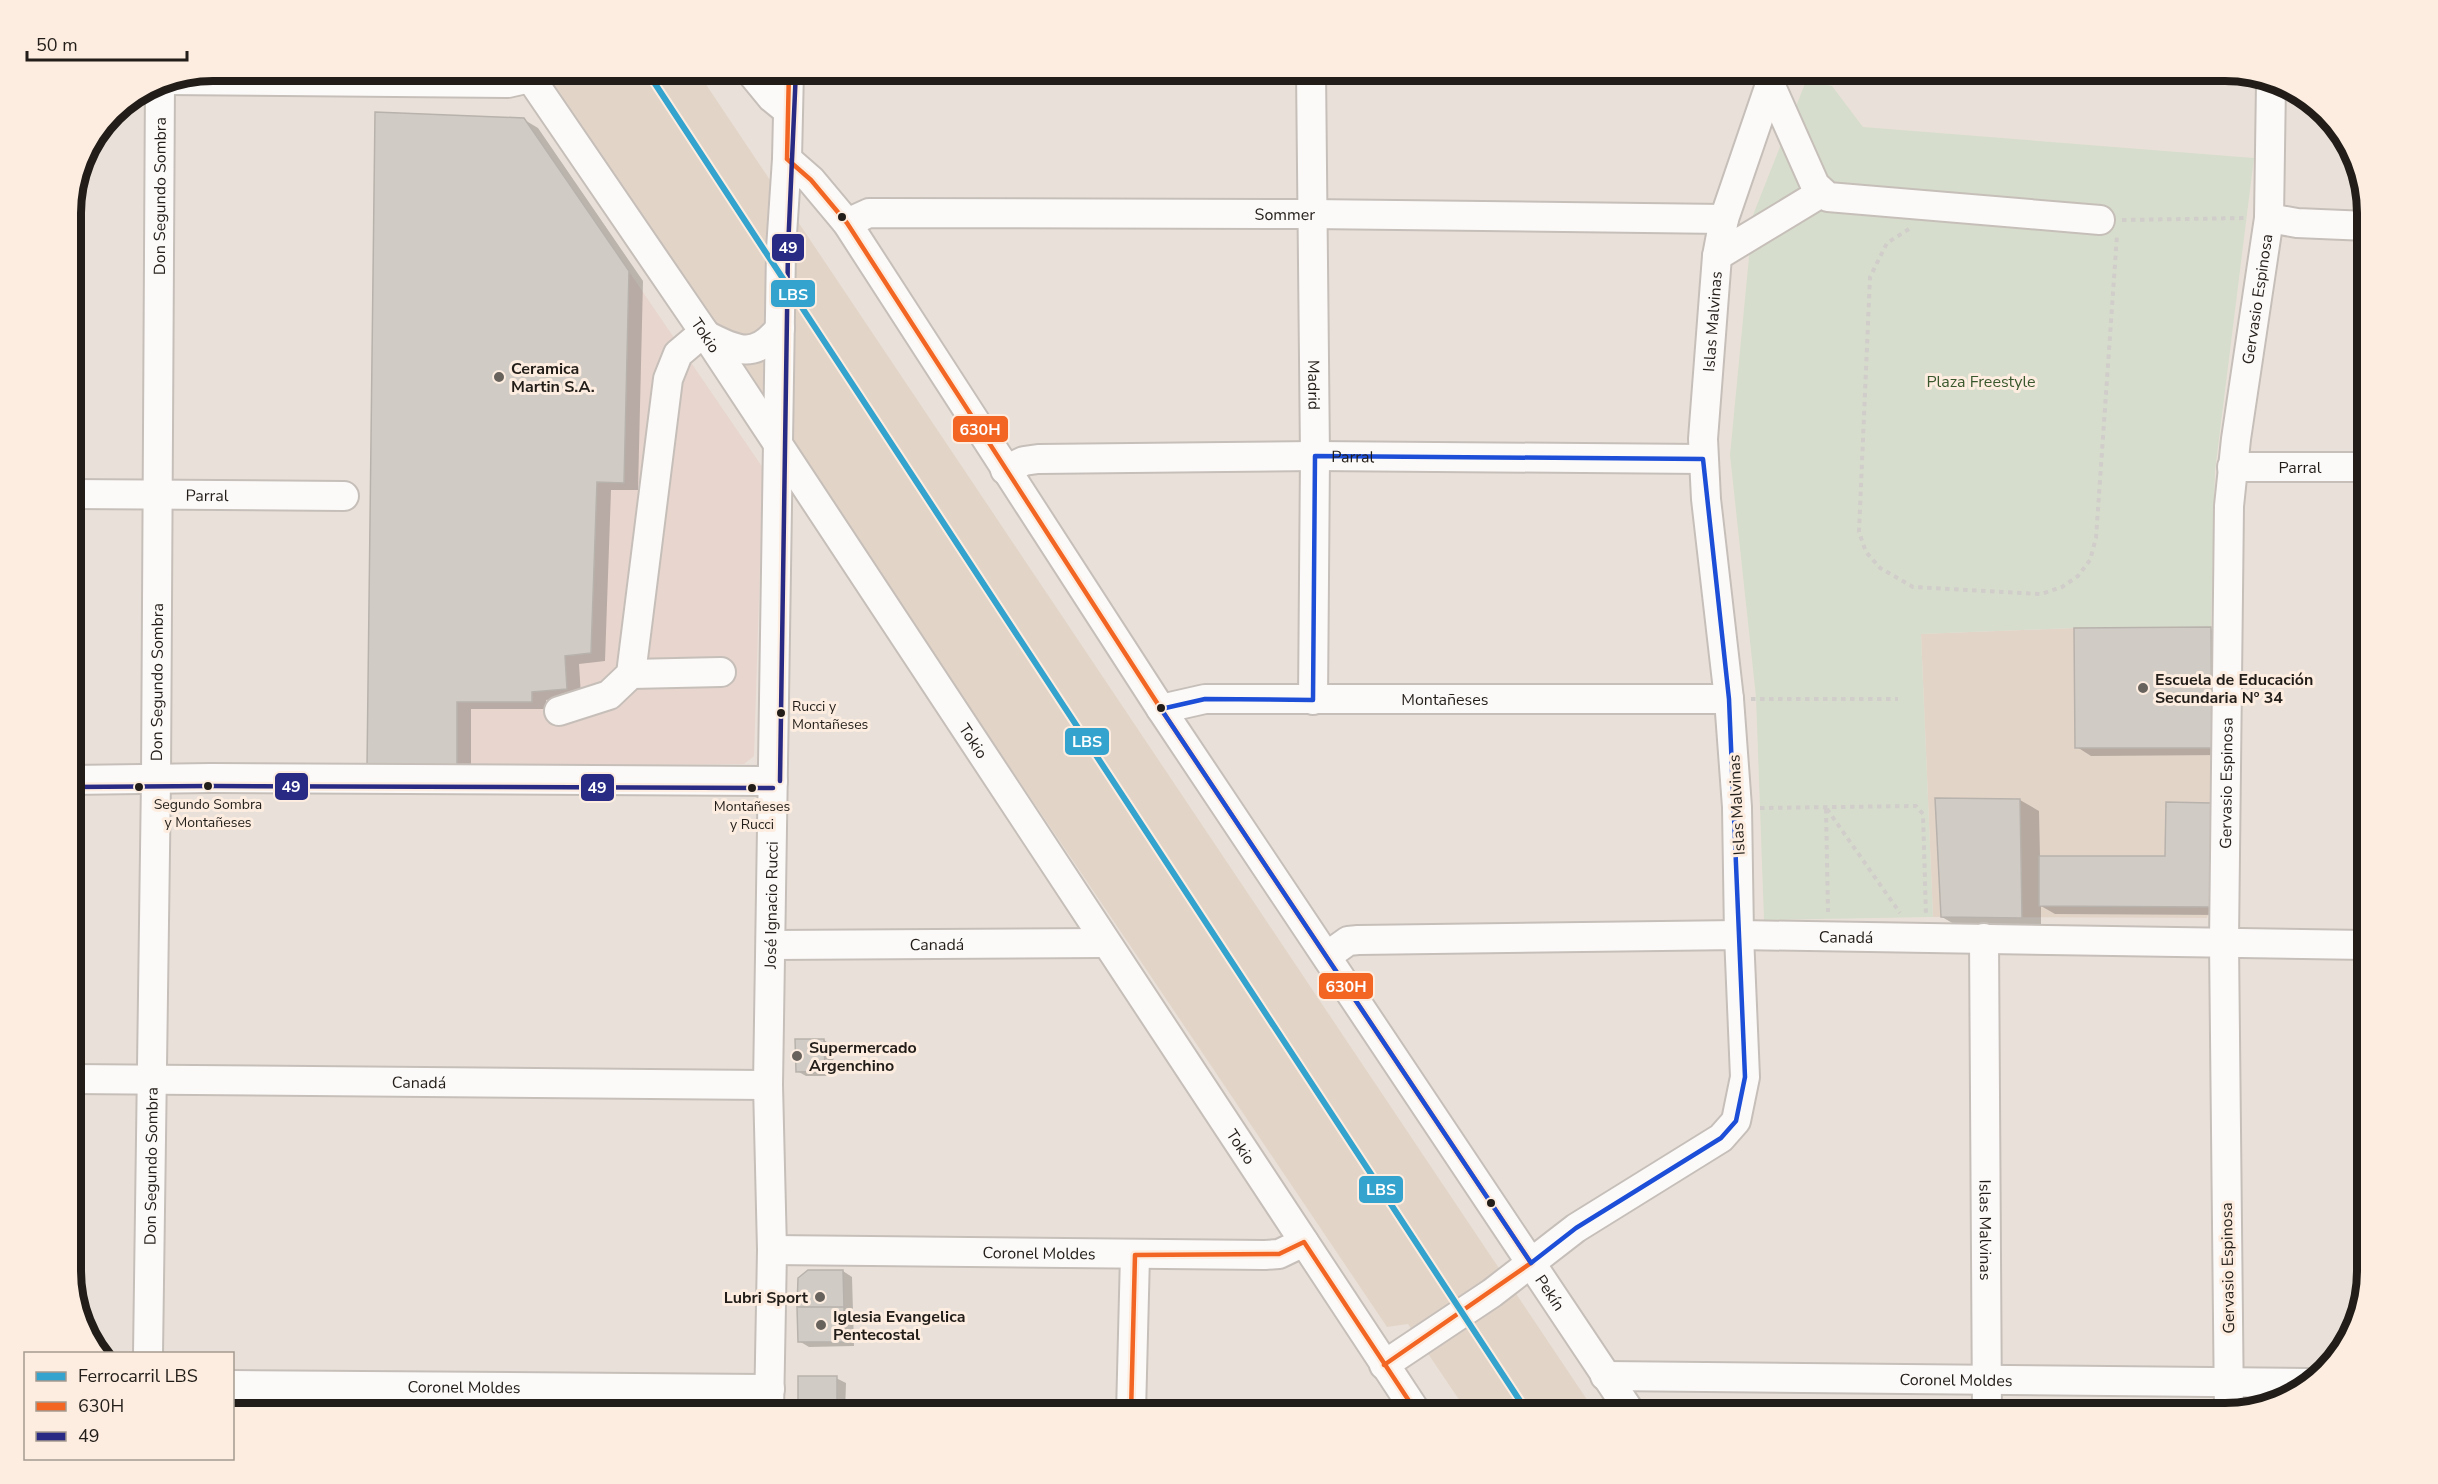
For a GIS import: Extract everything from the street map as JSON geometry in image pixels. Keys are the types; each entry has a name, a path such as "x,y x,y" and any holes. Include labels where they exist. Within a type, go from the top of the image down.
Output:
{"street":[{"path":"280,81 508,83 512,81"},
{"name":"Tokio","path":"532,81 705,334 1410,1403"},
{"path":"758,81 772,98 788,111"},
{"name":"José Ignacio Rucci","path":"770,1401 772,1250 768,1085 781,249 787,159 789,81"},
{"name":"Madrid","path":"1311,81 1315,456 1313,700"},
{"name":"Islas Malvinas","path":"1384,1365 1492,1293 1576,1228 1721,1138 1736,1121 1745,1077 1737,807 1729,699 1703,459 1718,256 1724,219 1771,81"},
{"path":"1774,81 1811,177 1821,193 1836,200 2108,233"},
{"name":"Gervasio Espinosa","path":"2229,1403 2224,942 2229,506 2232,466 2269,218 2271,90"},
{"name":"Don Segundo Sombra","path":"148,1352 156,778 160,93"},
{"name":"Pekín","path":"787,159 811,180 847,223 1161,709 1623,1403"},
{"path":"1718,256 1821,193"},
{"name":"Sommer","path":"847,223 868,213 1311,214 1724,219"},
{"path":"2269,218 2297,223 2357,226"},
{"path":"559,711 609,695 632,674 668,379 678,354 705,334 745,350 758,349 769,342 780,328"},
{"name":"Parral","path":"1005,470 1024,460 1038,459 1315,456 1703,459"},
{"name":"Parral","path":"2232,466 2357,467"},
{"name":"Parral","path":"81,494 344,496"},
{"path":"777,534 788,520 808,513 816,513 833,528"},
{"path":"632,674 721,672"},
{"name":"Montañeses","path":"1161,709 1204,699 1729,699"},
{"path":"81,780 156,778 774,781"},
{"name":"Canadá","path":"1327,956 1348,941 1359,940 1739,935 2357,945"},
{"name":"Islas Malvinas","path":"1984,938 1987,1403"},
{"name":"Canadá","path":"771,945 1105,943"},
{"name":"Canadá","path":"81,1079 768,1085"},
{"name":"Coronel Moldes","path":"772,1250 1265,1255 1279,1254 1304,1242"},
{"path":"1131,1403 1135,1255"},
{"name":"Coronel Moldes","path":"1605,1376 2294,1383"},
{"name":"Coronel Moldes","path":"234,1385 770,1401"}],"path":[{"path":"1918,225 1903,231 1887,243 1870,277 1859,532 1866,552 1880,568 1913,587 2042,594 2062,587 2078,576 2091,560 2096,538 2108,233 2119,220 2269,218"},
{"path":"1729,699 1898,699"},
{"path":"1737,807 1916,806 1923,814 1922,938"},
{"path":"1826,808 1828,936"},
{"path":"1826,808 1922,938"}],"highlighted area":[{"path":"1315,456 1703,459 1729,699 1745,1077 1736,1121 1721,1138 1576,1228 1531,1263 1161,709 1205,699 1313,700"}],"shaded area":[{"path":"548,81 704,81 1589,1403 1461,1403 1408,1324 1387,1327"},
{"name":"Ceramica Martin S.A.","path":"375,112 524,118 763,468 754,756 744,764 367,767"},
{"path":"2211,627 2211,907 2207,918 1933,917 1921,634 2074,628"}],"green space":[{"name":"Plaza Freestyle","path":"1806,81 1832,86 1863,127 2254,158 2215,471 2211,627 2074,628 1921,634 1933,917 1764,920 1756,697 1730,455 1753,215"}],"building":[{"name":"Ceramica Martin S.A.","path":"375,112 524,118 629,271 624,483 597,482 591,653 565,656 567,689 532,692 532,702 457,702 457,766 367,767"},
{"name":"Escuela de Educación Secundaria Nº 34","path":"2211,627 2212,748 2075,748 2074,628"},
{"path":"1935,798 2020,799 2022,918 1941,917"},
{"path":"2166,802 2211,803 2211,907 2039,906 2039,856 2165,856"},
{"path":"795,1039 824,1039 825,1071 796,1072"},
{"name":"Lubri Sport","path":"808,1270 843,1270 844,1307 797,1307 798,1278"},
{"name":"Iglesia Evangelica Pentecostal","path":"797,1307 844,1307 845,1342 798,1342"},
{"path":"798,1376 837,1376 837,1403 798,1403"}],"rail line":[{"name":"LBS","path":"653,81 1521,1403"}],"transit line":[{"name":"630H","path":"787,159 789,81"},
{"name":"49","path":"780,781 788,249 796,81"},
{"name":"630H","path":"787,159 811,180 847,223 1161,709 1531,1263"},
{"name":"49","path":"81,787 773,788"},
{"name":"630H","path":"1131,1403 1135,1255 1279,1254 1304,1242 1410,1403"},
{"name":"630H","path":"1384,1365 1531,1263"}],"place":[{"name":"Ceramica Martin S.A.","path":"499,377"},
{"name":"Escuela de Educación Secundaria Nº 34","path":"2143,688"},
{"name":"Rucci y Montañeses","path":"781,713"},
{"name":"Segundo Sombra y Montañeses","path":"208,786"},
{"name":"Montañeses y Rucci","path":"752,788"},
{"name":"Supermercado Argenchino","path":"797,1056"},
{"name":"Lubri Sport","path":"820,1297"},
{"name":"Iglesia Evangelica Pentecostal","path":"821,1325"}]}
